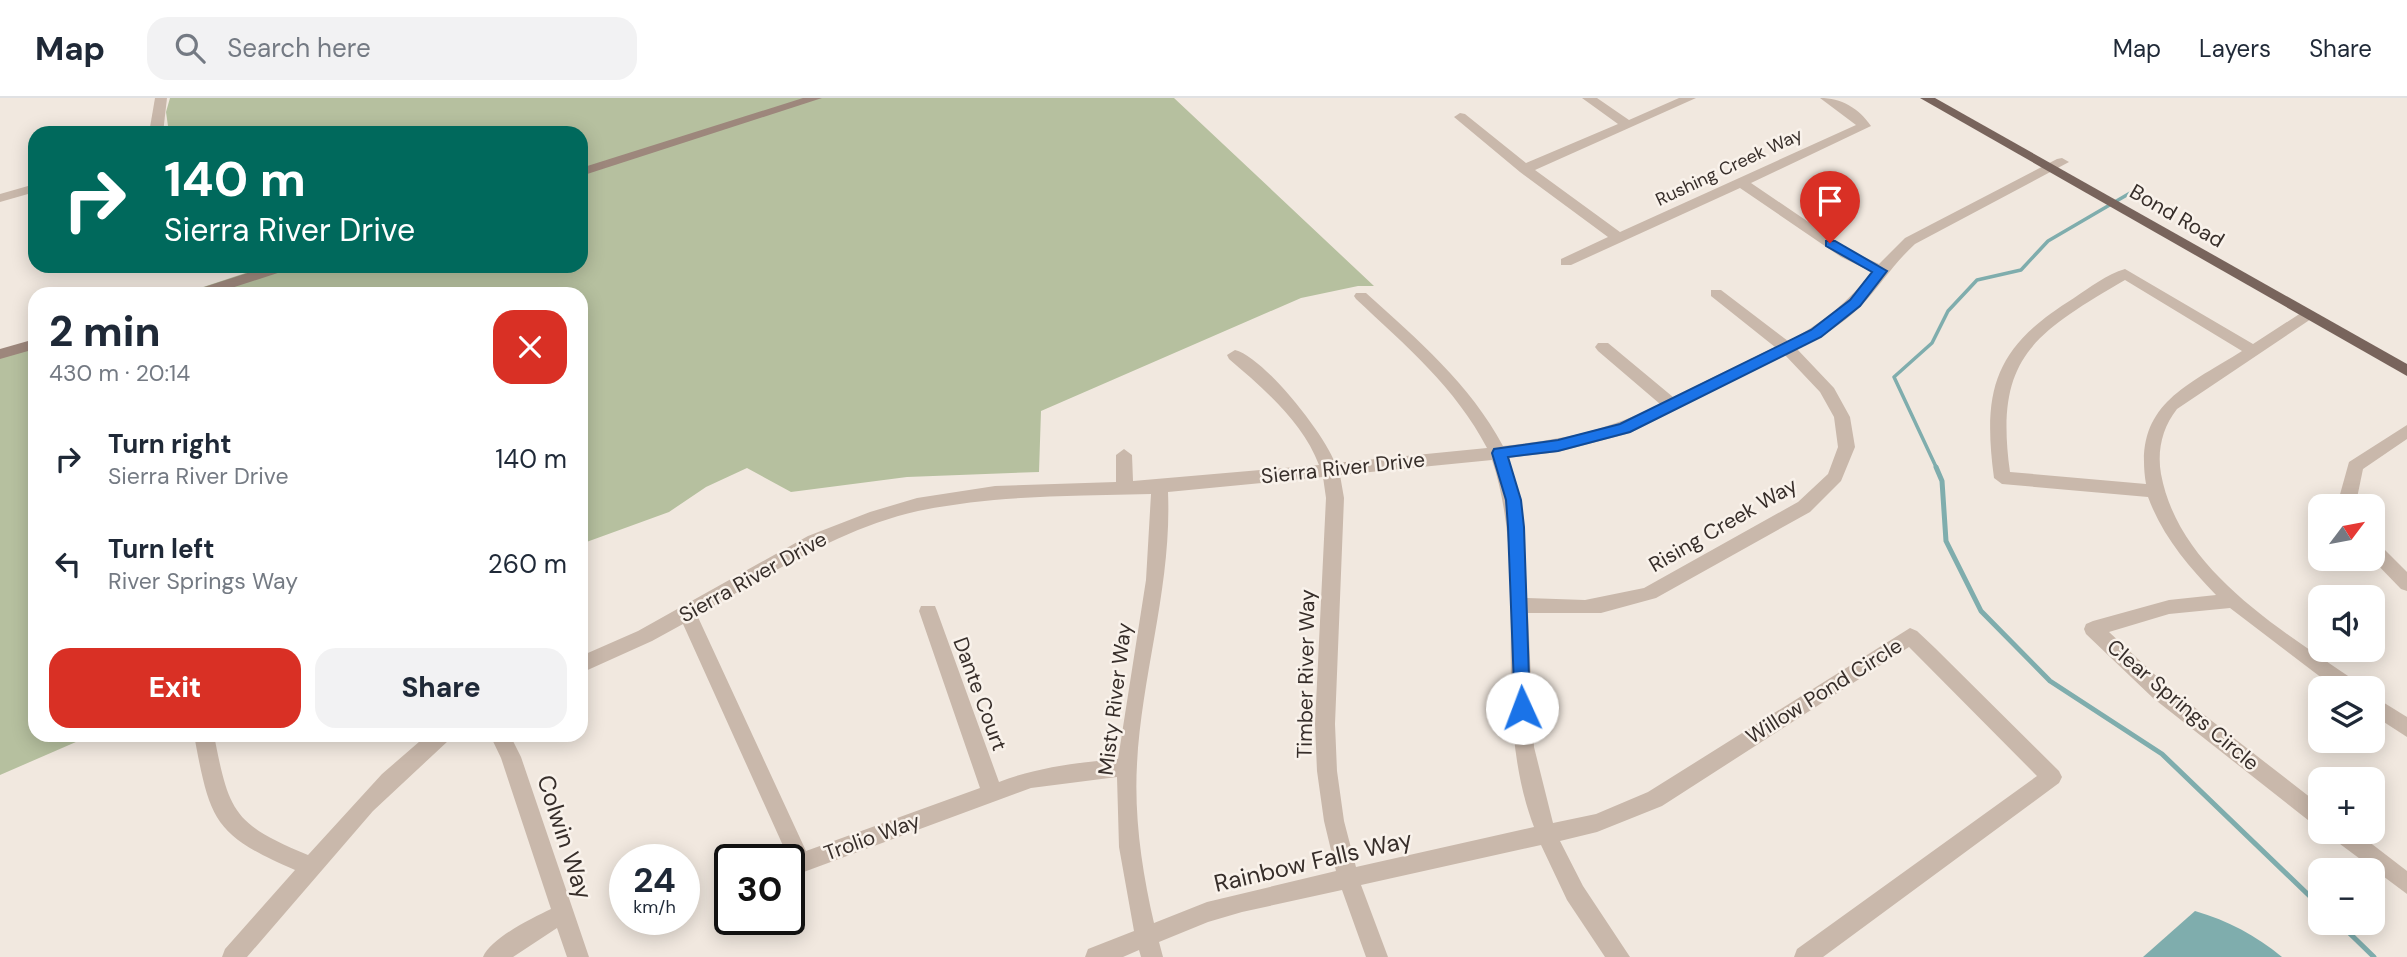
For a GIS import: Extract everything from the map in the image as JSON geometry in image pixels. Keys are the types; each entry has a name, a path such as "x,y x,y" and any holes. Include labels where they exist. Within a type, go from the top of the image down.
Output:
{"main road":[{"path":"588,170 816,98"},
{"name":"Bond Road","path":"1926,98 2056,165"},
{"name":"Bond Road","path":"1947,98 2089,184 2407,358"},
{"name":"Bond Road","path":"2140,212 2309,315 2407,370"},
{"path":"219,287 263,273"},
{"path":"2309,315 2327,319 2407,363"},
{"path":"0,354 28,346"}],"street":[{"path":"157,126 161,98"},
{"path":"1588,98 1625,124"},
{"path":"1525,169 1690,98"},
{"name":"Rushing Creek Way","path":"1566,262 1864,126 1858,117 1826,98"},
{"path":"1460,117 1619,238"},
{"name":"Sierra River Drive","path":"588,662 645,636 814,541 876,517 918,505 995,492 1125,489 1499,453 1593,439 1624,429 1789,348 1837,319 1863,295 1895,254 1924,232 2056,165"},
{"path":"1741,182 1846,254 1881,271"},
{"path":"0,198 28,190"},
{"path":"2155,491 2002,478 1995,423 1998,398 2015,356 2040,326 2060,311 2125,274 2253,351"},
{"name":"Rising Creek Way","path":"1518,605 1579,610 1626,602 1650,593 1804,507 1826,489 1843,459 1846,442 1841,413 1823,380 1789,348 1716,293"},
{"path":"1361,296 1452,382 1488,429 1499,453 1513,500 1522,734 1528,771 1548,834 1583,905 1619,957"},
{"path":"2309,315 2183,396 2160,421 2151,452 2155,491 2177,536 2207,575 2233,600 2334,676"},
{"path":"1603,347 1673,406"},
{"path":"1235,355 1314,435 1332,470"},
{"path":"2349,494 2355,466 2404,437"},
{"path":"1124,454 1125,489"},
{"name":"Timber River Way","path":"1332,470 1335,498 1325,724 1334,821 1348,878 1377,957"},
{"name":"Misty River Way","path":"1149,947 1131,866 1127,767 1160,541 1159,486"},
{"path":"2385,561 2407,584"},
{"name":"Clear Springs Circle","path":"2233,600 2169,607 2093,629 2160,692 2308,808"},
{"name":"Dante Court","path":"928,611 992,792"},
{"name":"Trolio Way","path":"687,612 802,863 992,792 1061,773 1127,767"},
{"name":"Willow Pond Circle","path":"1548,834 1597,823 1655,799 1910,636 1994,725 2052,777 1805,957"},
{"path":"2385,712 2407,728"},
{"path":"205,742 216,797 232,826 264,848 311,867"},
{"path":"233,957 388,780 433,742"},
{"name":"Colwin Way","path":"504,742 511,757 578,957"},
{"name":"Rainbow Falls Way","path":"1096,957 1149,947 1207,912 1548,834"},
{"path":"2356,844 2407,884"},
{"path":"494,957 534,929 564,914"}],"green space":[{"path":"170,98 1174,98 1374,286 1358,286 1301,298 1041,411 1039,472 907,477 791,492 747,468 706,487 669,512 588,541 588,287 203,287 246,273 588,273 588,126 168,126 166,112"},
{"path":"28,344 28,742 76,742 0,775 0,353"}],"water":[{"path":"2195,911 2241,930 2282,957 2143,957"}],"waterway":[{"path":"1937,469 1894,377 1932,343 1948,311 1977,280 2021,270 2048,241 2137,189"},
{"path":"1936,467 1942,481 1946,541 1981,611 2050,681 2162,754 2308,894"},
{"path":"2351,935 2374,957"}],"route":[{"path":"1522,708 1516,527 1513,500 1499,453 1558,446 1624,429 1816,333 1855,303 1881,271 1830,243"}]}
